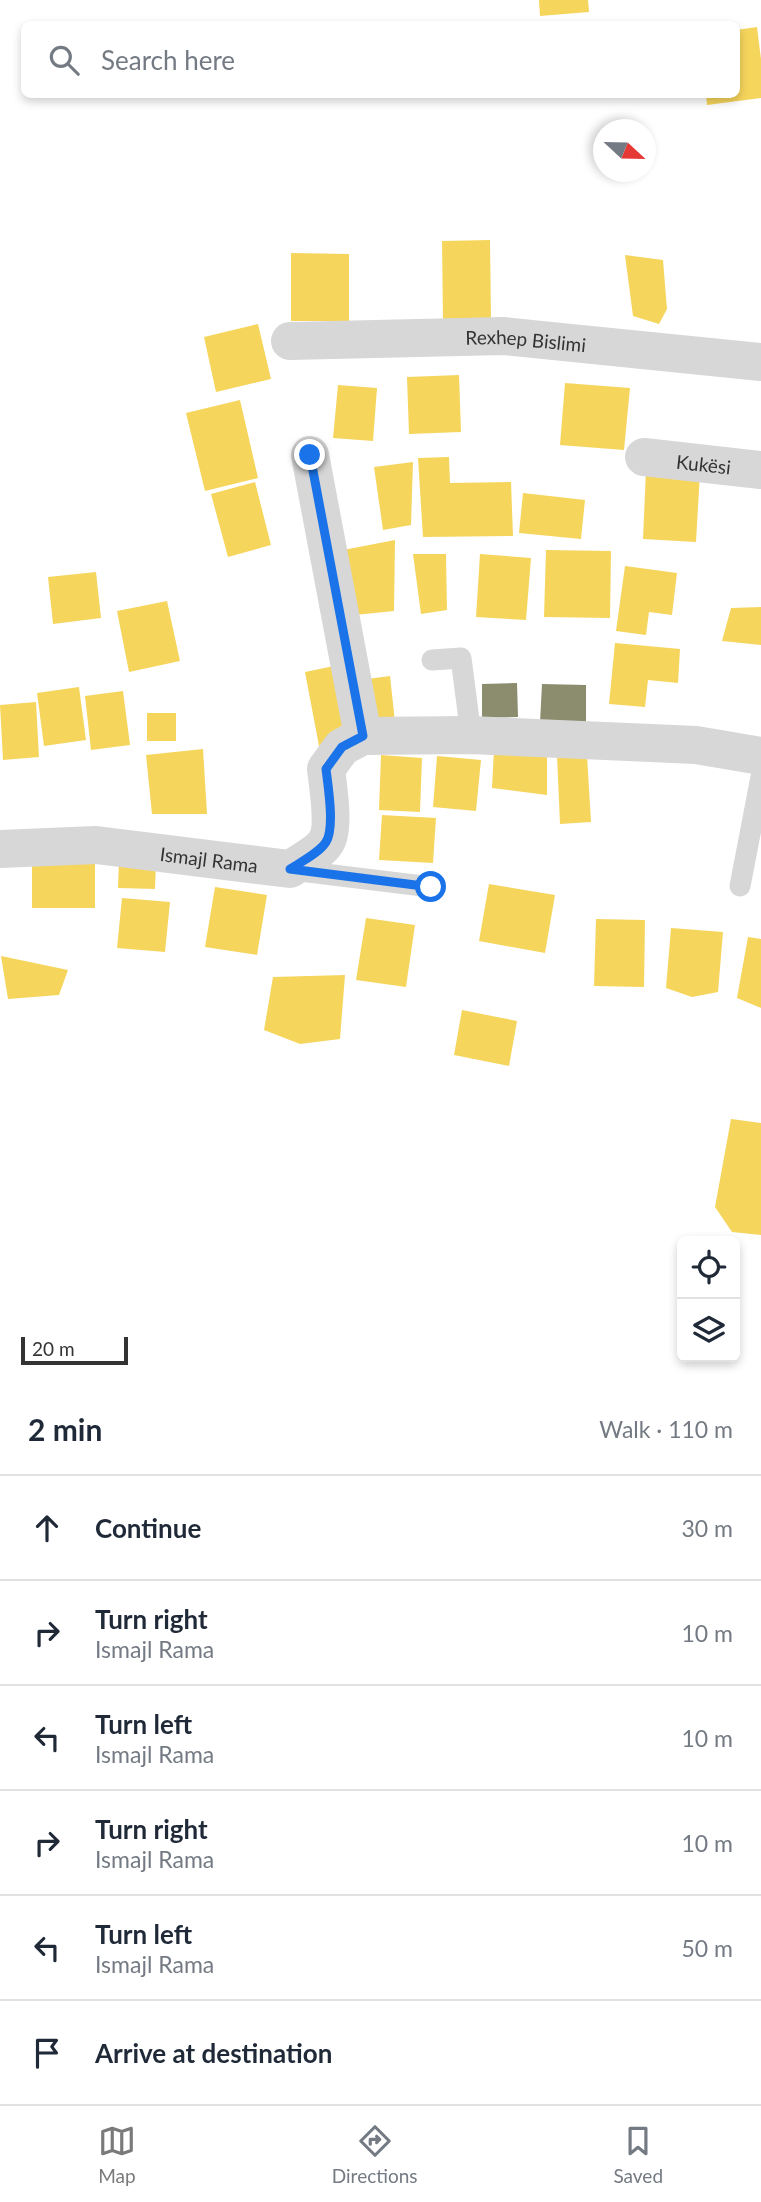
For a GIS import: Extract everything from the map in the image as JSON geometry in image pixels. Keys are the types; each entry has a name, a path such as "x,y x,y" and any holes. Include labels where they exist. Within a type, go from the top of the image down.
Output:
{"street":[{"name":"Rexhep Bislimi","path":"290,341 503,336 761,362"},
{"path":"310,455 363,736"},
{"name":"Kukësi","path":"644,457 761,470"},
{"path":"290,869 325,844 329,834 326,769 342,747 363,736 471,735 696,746 761,756"},
{"name":"Ismajl Rama","path":"0,849 96,845 290,869"}],"lane":[{"path":"432,660 461,658 471,735"},
{"path":"740,886 761,777"},
{"path":"290,869 431,887"}],"building: Homes":[{"path":"539,0 588,0 589,12 540,16"},
{"path":"757,27 761,59 761,98 707,105 706,98 740,98 740,29"},
{"path":"490,240 491,321 443,321 442,241"},
{"path":"291,253 349,254 349,321 291,321"},
{"path":"625,255 663,260 667,309 659,324 633,316"},
{"path":"258,324 271,379 216,392 204,337"},
{"path":"459,375 461,432 409,434 407,377"},
{"path":"565,383 630,388 624,450 560,445"},
{"path":"338,385 377,388 373,441 333,438"},
{"path":"240,400 258,478 205,491 186,413"},
{"path":"449,457 450,483 511,482 513,536 423,537 418,458"},
{"path":"413,462 411,525 383,530 374,467"},
{"path":"646,470 700,472 696,542 643,539"},
{"path":"255,482 271,545 228,557 211,494"},
{"path":"523,493 585,500 581,539 519,533"},
{"path":"395,540 394,611 345,616 338,551"},
{"path":"546,550 611,551 610,618 544,617"},
{"path":"413,554 446,554 447,610 421,614"},
{"path":"480,554 531,558 526,620 476,617"},
{"path":"625,566 677,573 672,615 649,612 646,635 616,631"},
{"path":"96,572 101,618 53,624 48,577"},
{"path":"167,601 180,661 129,672 117,611"},
{"path":"761,607 761,645 722,641 731,608"},
{"path":"615,643 680,649 678,683 648,680 645,707 609,704"},
{"path":"339,665 352,736 319,746 305,672"},
{"path":"390,676 395,722 372,725 367,679"},
{"path":"79,687 86,740 44,746 37,693"},
{"path":"123,691 130,745 91,750 85,696"},
{"path":"36,702 39,757 3,760 0,705"},
{"path":"147,713 176,713 176,741 147,741"},
{"path":"203,749 207,814 152,814 146,755"},
{"path":"494,749 547,754 547,795 492,788"},
{"path":"381,755 422,758 420,812 379,810"},
{"path":"587,755 591,822 560,824 557,756"},
{"path":"437,756 481,760 476,811 433,807"},
{"path":"382,815 436,818 433,863 379,860"},
{"path":"32,856 95,856 95,908 32,908"},
{"path":"119,859 156,860 155,889 118,888"},
{"path":"489,884 555,895 545,953 479,941"},
{"path":"215,887 267,895 257,955 205,947"},
{"path":"122,898 170,902 165,952 117,948"},
{"path":"366,918 415,925 406,987 356,980"},
{"path":"596,919 645,920 644,987 594,986"},
{"path":"671,928 723,932 718,992 692,997 666,988"},
{"path":"748,937 761,939 761,1008 737,998"},
{"path":"1,956 68,970 59,995 8,999"},
{"path":"345,975 340,1039 300,1044 264,1030 273,977"},
{"path":"462,1010 517,1021 509,1066 454,1055"},
{"path":"731,1119 761,1123 761,1235 732,1232 715,1207"}],"building: Industry":[{"path":"517,683 518,717 482,718 482,684"},
{"path":"542,684 586,685 586,723 540,723"}],"route":[{"path":"310,455 363,736 342,747 326,769 329,834 325,844 290,869 431,887"}]}
